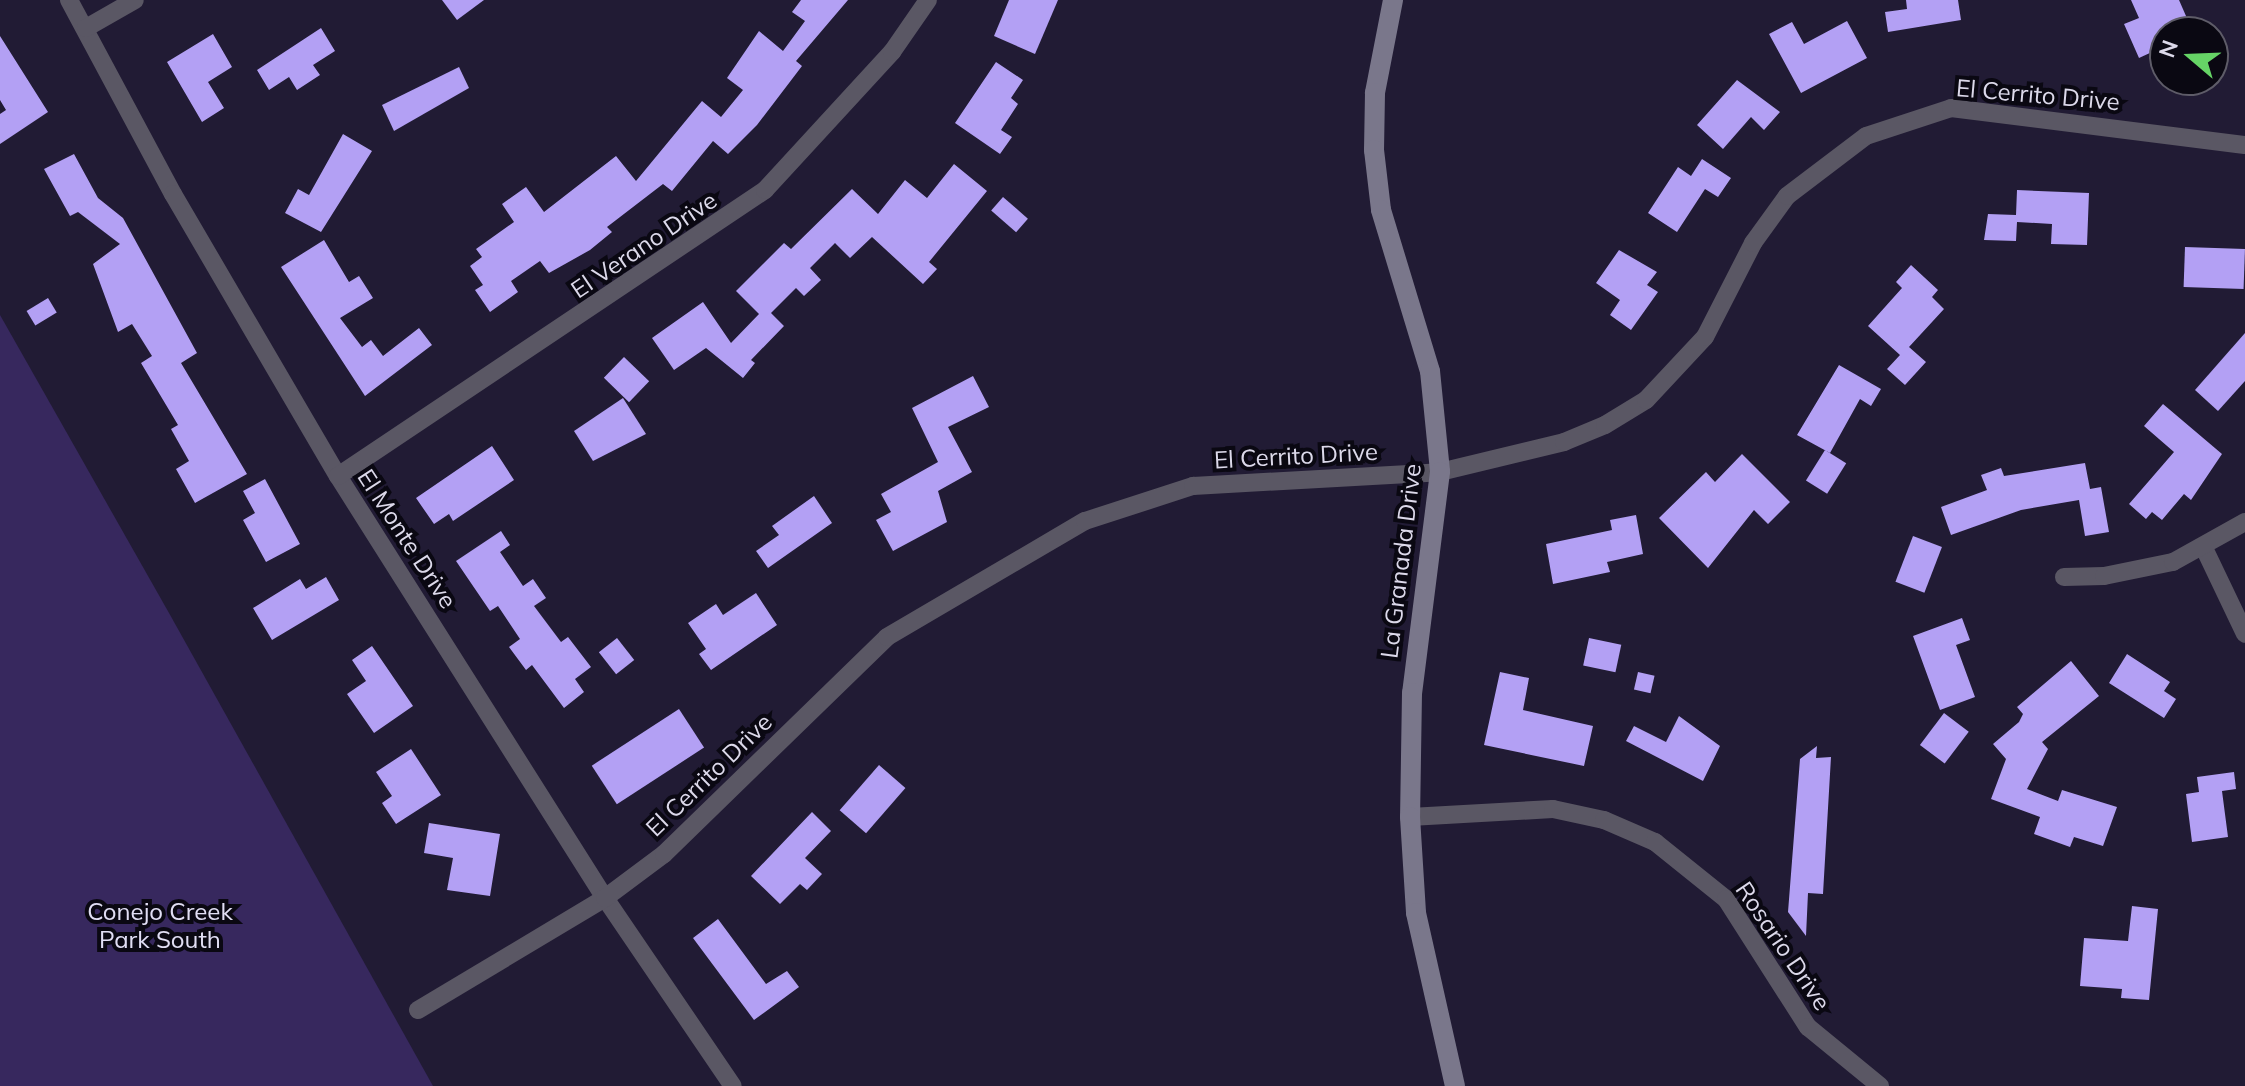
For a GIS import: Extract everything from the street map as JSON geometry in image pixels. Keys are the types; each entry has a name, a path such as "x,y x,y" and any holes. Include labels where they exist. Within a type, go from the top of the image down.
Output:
{"street":[{"name":"El Monte Drive","path":"69,0 173,194 338,476 605,898 733,1086"},
{"path":"86,28 135,0"},
{"name":"El Verano Drive","path":"338,476 765,190 892,52 928,0"},
{"name":"La Granada Drive","path":"1393,0 1375,93 1374,150 1381,210 1430,371 1440,472 1412,693 1410,817 1416,913 1455,1086"},
{"name":"El Cerrito Drive","path":"418,1010 605,898 664,854 887,637 1085,521 1193,486 1440,472 1564,442 1646,400 1705,337 1753,243 1787,196 1839,151 1900,121 1951,108 2002,111 2245,145"},
{"path":"2064,577 2136,572 2204,548 2245,522"},
{"path":"2204,548 2245,634"},
{"name":"Rosario Drive","path":"1410,817 1553,809 1604,820 1655,842 1726,899 1808,1027 1880,1086"}],"green space":[{"name":"Conejo Creek Park South","path":"0,315 169,613 433,1086 0,1086"}],"building":[{"path":"442,0 484,0 457,20"},
{"path":"801,0 848,0 796,61 802,66 757,125 728,154 713,141 672,191 663,184 607,227 612,232 590,250 549,273 540,261 511,281 518,292 490,312 475,290 483,285 470,266 482,257 476,249 514,222 502,204 526,187 544,212 616,156 636,181 702,101 721,117 743,90 727,78 759,31 783,51 805,21 792,12"},
{"path":"1009,0 1058,0 1035,54 994,36"},
{"path":"1906,0 1958,0 1961,20 1888,32 1885,12 1907,9"},
{"path":"2131,0 2179,0 2186,16 2149,16 2149,53 2139,58 2124,24 2139,18"},
{"path":"1847,21 1867,58 1801,93 1769,34 1792,22 1804,44"},
{"path":"321,28 335,51 313,65 320,75 297,90 289,77 269,90 257,70"},
{"path":"213,34 232,67 208,82 224,108 202,122 167,62"},
{"path":"0,36 48,112 0,144 0,114 6,110 0,100"},
{"path":"996,62 1023,80 1011,98 1018,104 1001,130 1012,137 1000,154 955,123"},
{"path":"459,67 469,88 394,131 382,105"},
{"path":"1737,80 1780,112 1764,130 1751,117 1723,149 1697,125"},
{"path":"343,134 372,151 321,232 285,213 298,189 309,195"},
{"path":"74,154 98,198 123,218 197,353 181,363 247,474 195,503 176,469 189,461 171,429 178,425 141,363 152,356 132,324 118,332 93,264 120,244 78,212 70,216 44,169"},
{"path":"1702,159 1731,178 1718,197 1705,189 1677,232 1648,213 1678,167 1691,176"},
{"path":"954,164 987,191 929,262 937,269 923,284 872,237 850,258 835,243 810,268 821,280 804,296 796,288 771,313 784,326 751,360 755,363 743,378 706,348 674,370 652,338 703,302 731,343 759,314 736,291 784,243 791,249 852,189 878,214 905,180 927,198"},
{"path":"2017,190 2089,193 2087,245 2051,244 2052,224 2017,222 2016,241 1984,240 1988,214 2016,215"},
{"path":"1003,197 1028,219 1016,232 991,211"},
{"path":"324,240 349,282 359,276 373,298 340,318 362,347 371,340 383,356 419,328 432,345 365,396 281,267"},
{"path":"2185,247 2245,249 2244,289 2184,287"},
{"path":"1619,250 1657,272 1647,285 1658,292 1631,330 1610,315 1620,300 1596,283"},
{"path":"1911,265 1938,290 1932,297 1944,309 1909,347 1926,362 1905,385 1887,369 1900,355 1868,326 1902,288 1896,282"},
{"path":"48,298 57,313 35,325 27,311"},
{"path":"2245,333 2245,381 2218,411 2195,390"},
{"path":"624,357 649,381 629,402 604,378"},
{"path":"1839,365 1881,389 1871,406 1860,399 1830,453 1797,435"},
{"path":"973,376 989,407 948,427 972,472 938,491 947,522 893,551 876,520 891,512 881,494 938,462 912,408"},
{"path":"623,398 646,434 593,461 574,431"},
{"path":"2163,404 2222,454 2191,500 2184,494 2162,520 2152,512 2146,519 2129,504 2174,452 2144,426"},
{"path":"492,446 514,480 453,521 449,514 434,524 416,498"},
{"path":"1825,450 1846,463 1827,494 1806,481"},
{"path":"1742,454 1790,502 1768,524 1754,510 1708,568 1659,518 1706,472 1715,482"},
{"path":"2085,463 2090,489 2101,487 2109,532 2085,536 2079,500 2021,510 1951,535 1941,507 1987,490 1981,475 2001,468 2004,476"},
{"path":"265,479 300,544 266,562 243,520 255,513 243,491"},
{"path":"814,496 832,523 768,568 756,551 779,535 772,526"},
{"path":"1636,515 1643,554 1607,562 1610,572 1553,584 1546,544 1612,530 1610,520"},
{"path":"501,531 510,545 500,552 523,586 533,579 546,598 534,606 561,642 568,637 591,667 575,679 584,692 564,708 532,665 526,670 509,647 520,639 498,606 490,611 456,561"},
{"path":"1913,536 1942,547 1924,593 1895,582"},
{"path":"326,577 339,600 272,640 253,608 300,579 306,589"},
{"path":"756,593 777,625 711,670 699,654 706,649 688,623 716,604 723,615"},
{"path":"1962,618 1970,640 1956,645 1975,697 1940,710 1913,636"},
{"path":"617,638 634,660 616,674 599,652"},
{"path":"1589,638 1621,645 1615,672 1583,665"},
{"path":"372,646 413,706 374,733 347,694 366,681 352,660"},
{"path":"2127,654 2170,682 2164,691 2176,699 2164,718 2109,683"},
{"path":"2071,661 2099,696 2042,742 2048,749 2027,789 2058,801 2062,790 2117,807 2103,846 2074,837 2070,847 2034,834 2040,817 1991,799 2006,759 1993,744 2019,722 2023,714 2017,707"},
{"path":"1500,672 1529,678 1523,710 1593,726 1584,766 1484,745"},
{"path":"1638,672 1655,676 1651,693 1634,690"},
{"path":"679,709 704,748 617,804 592,766"},
{"path":"1944,713 1969,732 1945,764 1920,745"},
{"path":"1679,716 1720,746 1703,781 1626,741 1634,726 1666,742"},
{"path":"1817,746 1816,758 1831,757 1823,894 1808,893 1806,936 1788,912 1800,759"},
{"path":"411,749 441,795 396,824 382,803 392,796 376,772"},
{"path":"879,765 905,788 866,833 840,810"},
{"path":"2234,772 2236,789 2222,791 2228,837 2192,842 2186,794 2199,792 2197,777"},
{"path":"812,812 831,831 805,858 822,874 807,890 800,884 780,904 751,876"},
{"path":"429,823 500,834 490,896 447,890 453,858 424,853"},
{"path":"2132,906 2158,909 2149,1000 2121,998 2122,989 2080,986 2084,938 2128,941"},
{"path":"718,919 766,984 787,971 799,987 754,1020 693,938"}]}
